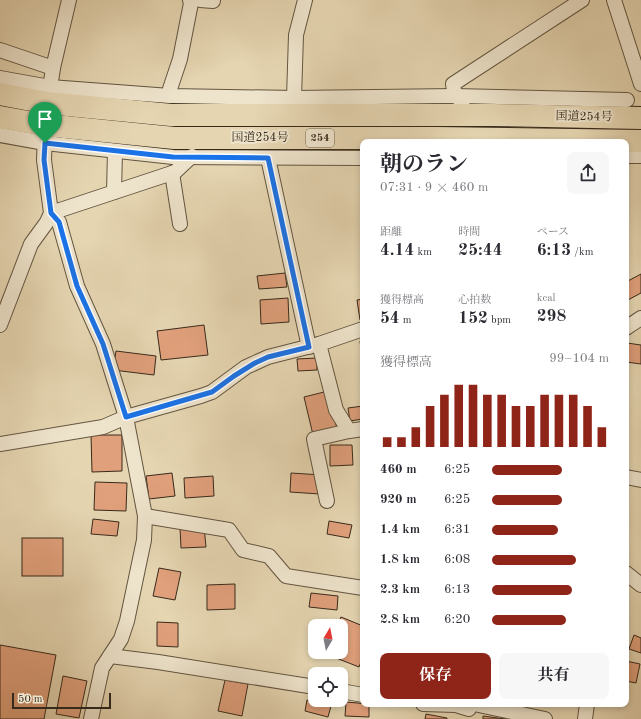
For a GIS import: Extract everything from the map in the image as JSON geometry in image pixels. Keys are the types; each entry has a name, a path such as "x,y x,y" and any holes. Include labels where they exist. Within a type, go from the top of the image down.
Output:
{"highway":[{"name":"国道254号","path":"0,94 49,95 142,112 171,115 492,115 641,118"},
{"name":"国道254号","path":"0,117 45,134 174,138 473,139"},
{"name":"国道254号","path":"629,140 641,140"}],"street":[{"path":"0,325 31,244 47,222 51,213 44,160 45,134 53,68 69,0"},
{"path":"174,96 170,89 180,59 191,3 190,0"},
{"path":"200,0 213,0"},
{"path":"294,98 296,35 305,0"},
{"path":"455,96 453,84 582,0"},
{"path":"614,0 641,84"},
{"path":"0,50 53,68"},
{"path":"0,78 49,95 294,98 455,96 627,100"},
{"path":"142,112 174,96"},
{"path":"455,96 492,115"},
{"path":"0,135 45,134 115,151 173,157 360,158"},
{"path":"114,192 115,151"},
{"path":"51,213 174,172 192,156"},
{"path":"629,156 641,156"},
{"path":"173,157 180,224"},
{"path":"268,158 314,346 336,410 356,430"},
{"path":"51,213 59,222 77,286 103,344 126,417 145,516 144,540 127,621 121,639 102,668 91,719"},
{"path":"629,326 641,318"},
{"path":"0,444 103,427 126,417 212,392 234,376 268,357 314,346 360,330"},
{"path":"327,500 314,439 356,430"},
{"path":"629,478 641,480"},
{"path":"145,516 229,530 242,550 269,556 286,576 360,588"},
{"path":"631,575 641,584"},
{"path":"110,656 158,662 308,686"},
{"path":"348,692 360,694"},
{"path":"585,719 587,707"},
{"path":"470,709 545,719"}],"building":[{"path":"285,273 287,287 259,289 257,276"},
{"path":"641,274 641,293 629,299 629,280"},
{"path":"288,298 289,322 261,324 260,300"},
{"path":"357,300 360,300 360,320"},
{"path":"204,325 208,355 161,360 157,331"},
{"path":"629,343 641,345 641,364 629,362"},
{"path":"116,351 156,356 154,375 113,370"},
{"path":"317,358 317,370 298,371 297,359"},
{"path":"328,391 338,433 314,439 304,397"},
{"path":"360,406 360,419 350,421 348,408"},
{"path":"91,435 122,435 122,471 92,472"},
{"path":"330,445 352,445 353,465 330,466"},
{"path":"172,473 175,496 149,499 146,476"},
{"path":"291,473 322,475 320,494 290,492"},
{"path":"213,476 214,496 185,498 184,478"},
{"path":"95,482 127,483 126,511 94,510"},
{"path":"93,519 119,522 117,536 91,534"},
{"path":"329,521 352,525 349,538 327,534"},
{"path":"204,526 206,547 181,548 180,528"},
{"path":"22,538 63,538 63,576 22,576"},
{"path":"159,568 181,572 175,600 153,596"},
{"path":"235,584 235,609 207,610 207,585"},
{"path":"311,593 338,596 337,610 309,607"},
{"path":"348,620 360,625 359,667 339,659 348,659"},
{"path":"157,622 178,623 178,647 157,646"},
{"path":"634,635 641,638 641,653 629,649"},
{"path":"0,645 56,655 44,719 0,719"},
{"path":"629,662 640,664 636,683 629,682"},
{"path":"63,676 87,681 79,718 56,714"},
{"path":"225,680 248,684 242,716 218,711"},
{"path":"307,700 308,707 331,707 328,717 305,711"},
{"path":"348,702 360,703 360,707 369,707 369,717 345,716 346,707 348,707"},
{"path":"426,714 447,718 447,719 425,719"},
{"path":"483,716 505,719 483,719"}],"route":[{"path":"45,143 173,157 268,158 309,347 268,357 246,367 212,392 126,417 103,344 77,286 59,222 51,213 44,160 45,143"}]}
